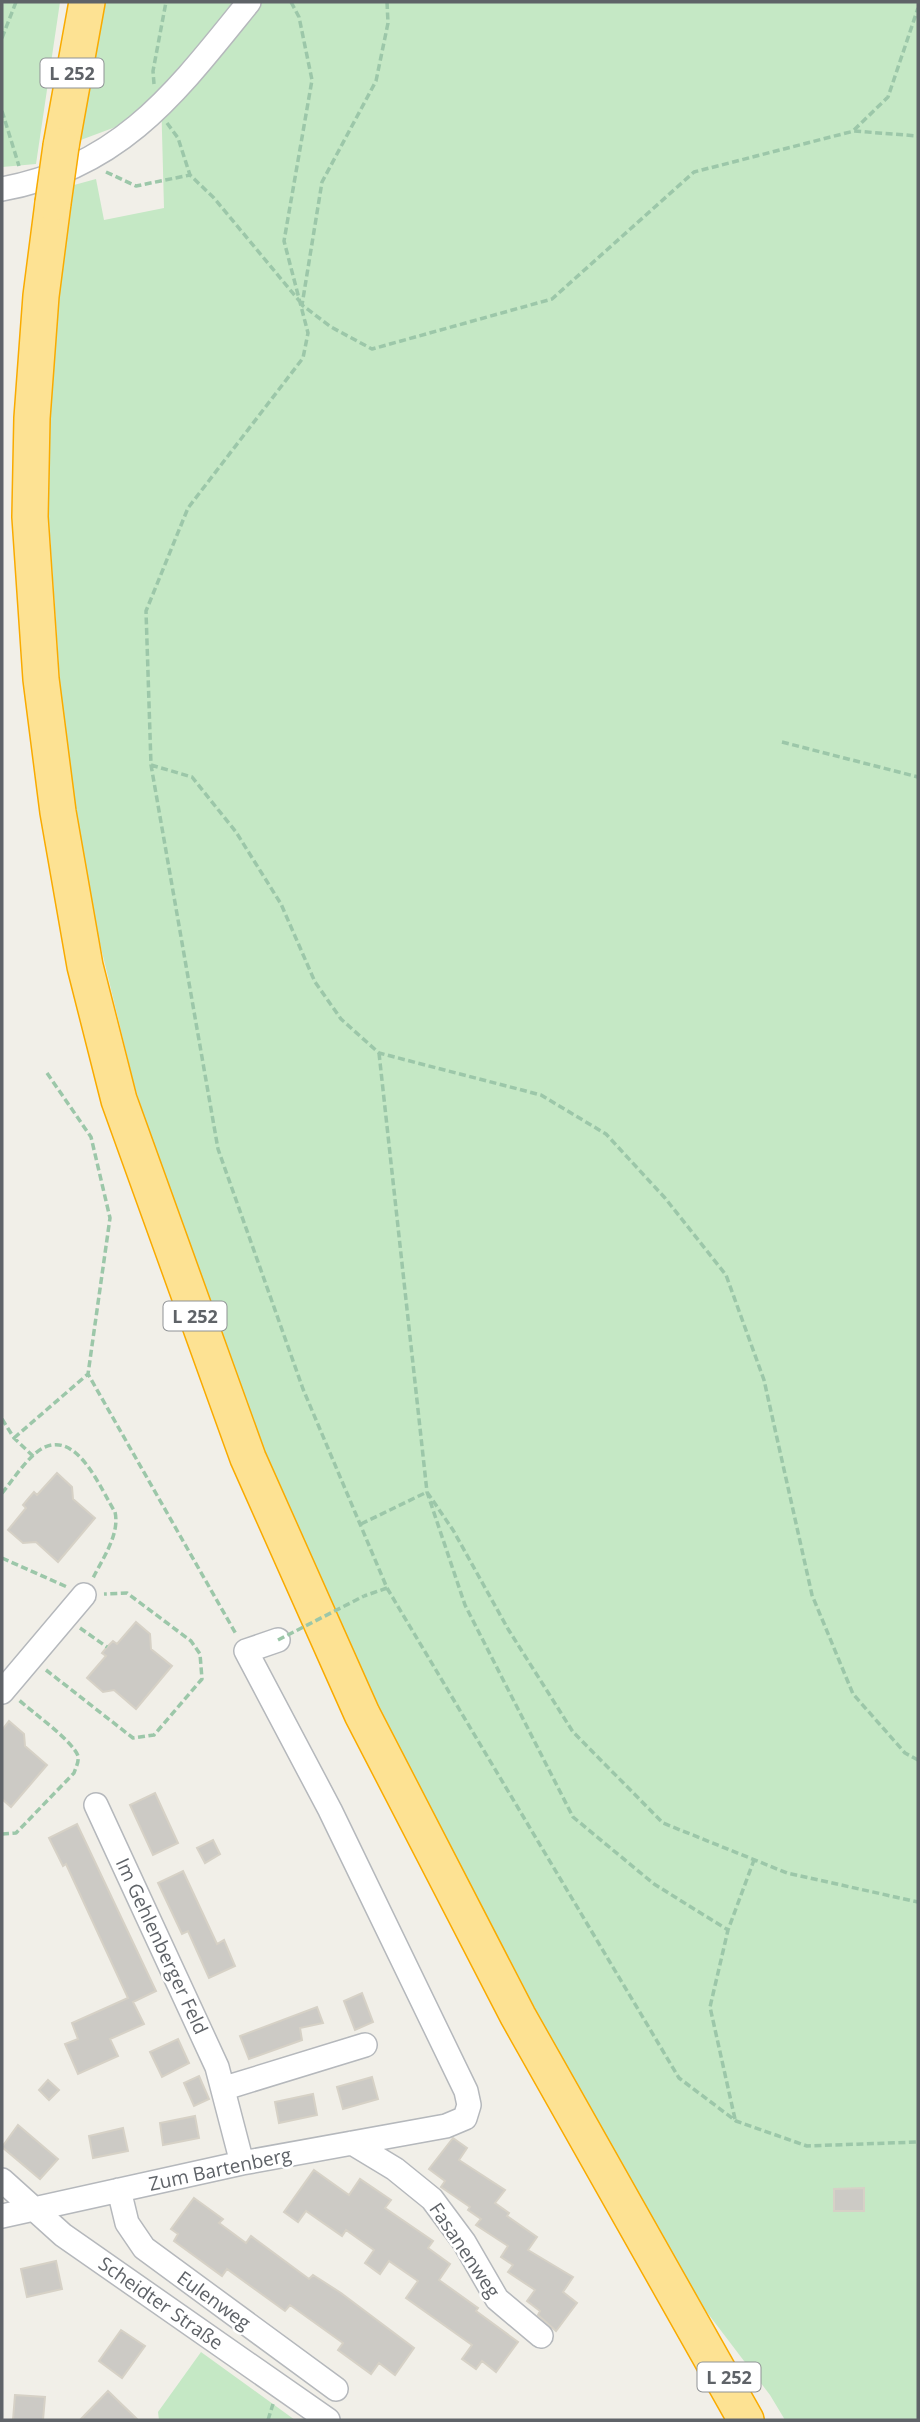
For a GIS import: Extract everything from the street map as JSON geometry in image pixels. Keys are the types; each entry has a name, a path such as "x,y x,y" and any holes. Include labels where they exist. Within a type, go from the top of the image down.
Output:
{"highway":[{"name":"L 252","path":"87,2 73,154 41,194 41,296 32,430 30,517 40,665 58,812 85,966 119,1100 248,1458 356,1702 518,2016 746,2420"},
{"name":"L 252","path":"696,2333 762,2420"}],"street":[{"path":"73,154 133,132 158,111 249,2"},
{"path":"2,189 41,194"},
{"path":"3,1690 84,1595"},
{"path":"246,1651 278,1640"},
{"name":"Zum Bartenberg","path":"2,2216 242,2163 446,2126 465,2118 469,2105 466,2091 330,1810 246,1651"},
{"name":"Im Gehlenberger Feld","path":"96,1805 225,2088 242,2163"},
{"path":"225,2088 365,2045"},
{"name":"Fasanenweg","path":"352,2143 395,2169 432,2200 464,2242 497,2299 541,2336"},
{"name":"Scheidter Straße","path":"2,2180 32,2210 63,2235 328,2420"},
{"name":"Eulenweg","path":"119,2190 127,2223 144,2248 336,2389"}],"path":[{"path":"2,38 16,2"},
{"path":"290,2 299,17 312,80 284,241 308,333 303,358 188,509 146,611 151,765 218,1149 303,1390 387,1588 679,2078 736,2121 807,2146 918,2142"},
{"path":"302,304 322,182 376,81 388,23 387,2"},
{"path":"853,131 888,97 918,8"},
{"path":"2,111 15,157 41,194"},
{"path":"73,154 136,186 191,175 214,198 302,304 331,327 372,349 552,299 694,172 853,131 918,136"},
{"path":"782,742 918,777"},
{"path":"151,765 192,777 236,832 281,904 314,982 341,1019 379,1053 541,1095 606,1134 665,1198 726,1275 764,1381 812,1595 853,1694 905,1753 918,1760"},
{"path":"379,1053 427,1492 465,1605 573,1817 654,1884 728,1930"},
{"path":"47,1073 91,1138 110,1217 88,1374 246,1651"},
{"path":"13,1438 88,1374"},
{"path":"2,1419 13,1438 34,1457"},
{"path":"2,1493 43,1448 57,1445 72,1449 81,1457 115,1511 117,1521 111,1542 84,1595"},
{"path":"361,1524 427,1492"},
{"path":"427,1492 453,1530 508,1629 573,1732 663,1823 787,1873 918,1902"},
{"path":"2,1558 84,1595 127,1593 191,1641 200,1654 202,1679 154,1735 133,1738 32,1657"},
{"path":"278,1640 364,1596 387,1588"},
{"path":"66,1616 107,1647"},
{"path":"2,1834 16,1833 74,1773 78,1763 77,1754 69,1743 3,1690"},
{"path":"736,2121 710,2007 728,1930 754,1860"}],"green space":[{"path":"2,2 60,2 36,164 2,167"},
{"path":"106,2 918,2 918,2420 785,2420 770,2395 706,2311 657,2234 477,1914 336,1629 217,1340 168,1200 133,1080 88,894 63,727 46,476 55,329 74,185 96,179 104,220 164,208 161,95 121,125 78,141"},
{"path":"201,2352 295,2420 159,2420 158,2412"}],"building":[{"path":"57,1473 72,1487 73,1499 95,1518 58,1562 36,1542 23,1543 8,1530 26,1508 23,1505 34,1492 37,1495"},
{"path":"136,1622 150,1634 151,1649 172,1666 136,1709 114,1690 103,1692 87,1678 106,1656 102,1653 107,1647 113,1641 117,1644"},
{"path":"9,1721 24,1734 25,1746 47,1765 11,1807 2,1799 2,1730"},
{"path":"155,1793 178,1843 153,1855 130,1805"},
{"path":"77,1824 156,1991 133,2002 144,2024 110,2039 118,2056 78,2074 65,2044 78,2039 72,2023 128,1998 66,1864 63,1866 49,1838"},
{"path":"213,1840 220,1854 205,1863 197,1848"},
{"path":"183,1871 217,1944 224,1940 235,1966 209,1978 188,1931 182,1934 158,1883"},
{"path":"362,1993 373,2022 355,2030 344,2001"},
{"path":"317,2007 323,2023 300,2028 302,2040 249,2059 240,2036"},
{"path":"178,2039 189,2063 162,2077 150,2052"},
{"path":"199,2076 209,2099 194,2106 184,2083"},
{"path":"372,2077 378,2099 343,2109 337,2087"},
{"path":"48,2080 59,2090 49,2100 39,2090"},
{"path":"313,2094 317,2115 279,2123 275,2102"},
{"path":"195,2116 199,2138 163,2145 160,2123"},
{"path":"18,2125 58,2159 40,2179 2,2147"},
{"path":"123,2128 128,2151 93,2158 89,2136"},
{"path":"453,2138 467,2148 459,2160 505,2190 495,2203 509,2213 507,2216 537,2237 528,2250 573,2277 563,2292 577,2303 556,2331 538,2315 540,2311 527,2301 535,2290 508,2272 513,2265 501,2257 508,2246 476,2225 481,2219 468,2210 470,2207 441,2187 445,2181 429,2169"},
{"path":"314,2170 349,2195 360,2179 391,2200 385,2208 433,2241 428,2248 450,2264 439,2280 518,2342 496,2372 482,2361 476,2369 462,2359 472,2345 406,2298 418,2281 389,2261 380,2274 365,2263 374,2250 346,2230 342,2236 306,2211 298,2222 284,2212"},
{"path":"864,2188 864,2211 834,2211 834,2189"},
{"path":"194,2198 223,2219 219,2223 246,2243 251,2236 309,2279 313,2275 341,2293 414,2348 395,2375 379,2363 371,2374 338,2350 343,2343 290,2305 285,2311 227,2269 222,2276 174,2241 178,2234 171,2229"},
{"path":"56,2261 62,2289 27,2297 21,2269"},
{"path":"121,2330 145,2346 122,2378 99,2361"},
{"path":"108,2391 138,2420 80,2420"},
{"path":"15,2395 45,2397 43,2420 13,2420"}]}
